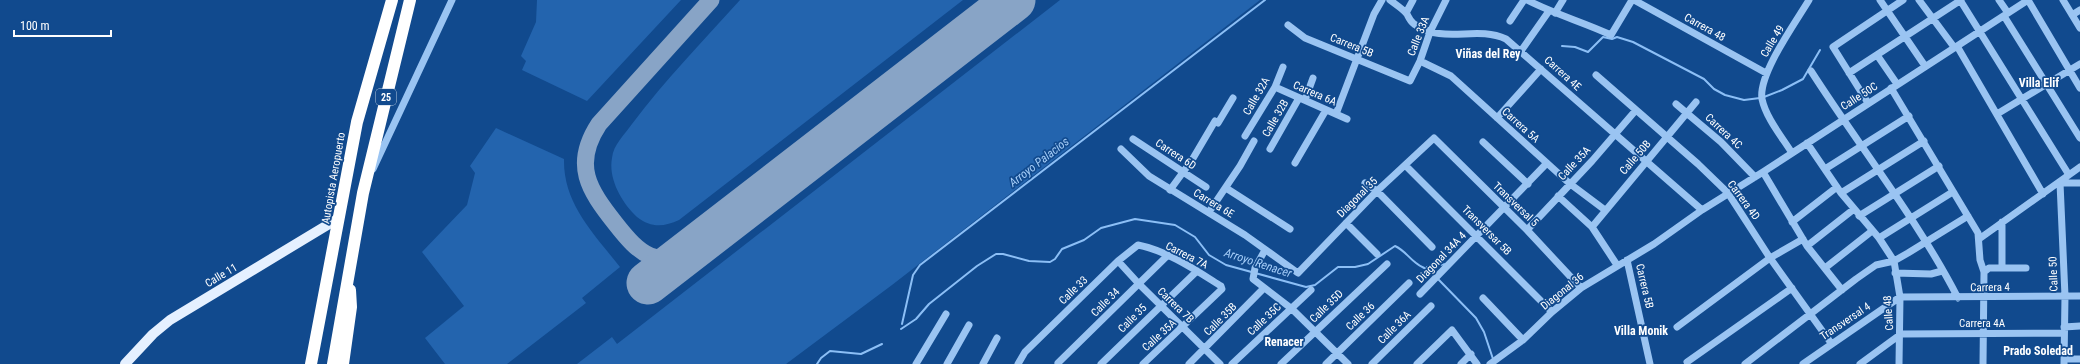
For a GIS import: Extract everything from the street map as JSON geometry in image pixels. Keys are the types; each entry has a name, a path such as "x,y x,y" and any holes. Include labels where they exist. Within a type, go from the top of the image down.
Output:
{"highway":[{"name":"Autopista Aeropuerto","path":"306,364 312,358 357,122 392,0"},
{"name":"25","path":"333,364 362,193 410,0"},
{"path":"343,364 351,307 349,267"},
{"path":"346,347 346,364"}],"main road":[{"name":"Calle 11","path":"125,364 153,334 170,320 339,218"}],"street":[{"path":"362,193 452,0"},
{"path":"1336,114 1357,58 1382,0"},
{"name":"Carrera 4E","path":"1390,0 1406,13 1414,24 1430,32 1455,36 1492,34 1506,39 1702,210"},
{"path":"1406,13 1413,0"},
{"name":"Calle 33A","path":"1410,81 1420,61 1430,32 1446,0"},
{"path":"1510,21 1525,0 1552,12 1582,21 1611,35 1633,0"},
{"path":"1521,51 1563,0"},
{"name":"Carrera 48","path":"1633,0 1766,73"},
{"name":"Calle 49","path":"1792,153 1771,120 1762,97 1766,73 1809,0"},
{"path":"1880,0 1907,37 1925,66"},
{"path":"1868,103 1832,47 1888,12 1903,0"},
{"path":"1919,0 1956,46 2044,194"},
{"path":"1849,73 1907,37 1961,0 2069,175"},
{"path":"1999,0 2046,84 2080,138"},
{"path":"2028,0 2080,88"},
{"name":"Calle 50C","path":"1654,244 1728,193 1763,172 1842,119 2028,0"},
{"path":"2063,0 2080,28"},
{"path":"2072,15 2080,10"},
{"name":"Carrera 5B","path":"1288,25 1305,38 1410,81"},
{"path":"1877,55 1909,116 1978,233 1980,260 1984,272 1983,364"},
{"name":"Carrera 5A","path":"1420,61 1451,76 1569,183 1605,210"},
{"path":"1996,114 2080,64"},
{"name":"Calle 32A","path":"1245,136 1275,86 1283,66"},
{"path":"1497,118 1542,69"},
{"path":"1811,71 1842,119 1894,193 1958,298"},
{"name":"Carrera 4D","path":"1596,75 1698,164 1728,193 1770,258 1811,313 1831,344"},
{"name":"Calle 32B","path":"1270,149 1302,99 1313,78"},
{"name":"Carrera 6A","path":"1275,86 1347,120"},
{"path":"1170,190 1184,172 1233,98"},
{"name":"Calle 50B","path":"1592,227 1696,102"},
{"name":"Carrera 4C","path":"1676,104 1721,142 1755,177"},
{"path":"1295,163 1326,110"},
{"name":"Calle 35A","path":"1527,230 1569,183 1592,161 1636,110"},
{"path":"1825,169 1909,116"},
{"name":"Diagonal 35","path":"1298,273 1377,191 1434,138"},
{"name":"Transversal 5","path":"1434,138 1503,208 1527,230 1581,288"},
{"name":"Carrera 6D","path":"1133,139 1206,187"},
{"path":"1209,212 1226,188 1254,140"},
{"path":"1792,222 1839,190 1878,170 1924,141"},
{"path":"1483,142 1528,184"},
{"path":"1807,143 1839,190 1854,210 1879,238 1894,261"},
{"name":"Carrera 6E","path":"1121,149 1144,172 1170,190 1209,212 1298,273"},
{"name":"Diagonal 34A 4","path":"1420,294 1547,163"},
{"name":"Transversar 5B","path":"1406,165 1552,312"},
{"path":"1859,216 1939,166"},
{"path":"1979,239 2060,183 2080,167"},
{"path":"1763,172 1807,246 1842,290"},
{"path":"1365,182 1377,191 1432,247"},
{"path":"2060,183 2080,183"},
{"name":"Calle 50","path":"2060,183 2065,296 2064,361"},
{"path":"1226,188 1290,229"},
{"path":"1879,238 1951,193 1954,193"},
{"path":"1558,196 1592,227 1617,265"},
{"path":"1807,246 1854,210"},
{"path":"1745,364 1876,265 1894,261 1968,216"},
{"path":"2002,222 2002,268"},
{"path":"1346,223 1378,254"},
{"path":"1825,268 1872,231"},
{"path":"1677,327 1770,258 1803,239"},
{"name":"Diagonal 36","path":"1490,364 1523,340 1552,312 1581,288 1654,244"},
{"name":"Carrera 7A","path":"1138,245 1167,256 1197,271 1222,286 1222,289"},
{"name":"Calle 33","path":"1018,364 1025,352 1118,261 1138,245"},
{"path":"1265,250 1254,272 1253,279 1292,309 1348,364"},
{"name":"Calle 34","path":"1058,363 1167,256"},
{"name":"Carrera 5B","path":"1627,260 1650,364"},
{"name":"Carrera 7B","path":"1118,261 1139,284 1220,364"},
{"name":"Calle 48","path":"1894,261 1900,297 1901,334 1899,364"},
{"name":"Calle 35D","path":"1281,364 1386,264"},
{"path":"1984,272 1989,268 2026,268"},
{"name":"Calle 35","path":"1101,364 1160,305 1197,271"},
{"path":"1895,273 1931,274 1942,271"},
{"name":"Calle 36","path":"1326,364 1409,284"},
{"name":"Calle 35B","path":"1189,364 1264,288"},
{"path":"1687,362 1792,288"},
{"name":"Calle 35A","path":"1143,364 1184,327 1222,289"},
{"name":"Calle 35C","path":"1232,364 1311,290"},
{"name":"Carrera 4","path":"1900,297 1984,298 2080,296"},
{"name":"Transversal 4","path":"1803,364 1900,297"},
{"path":"1483,298 1523,340"},
{"name":"Calle 36A","path":"1372,364 1431,306"},
{"path":"916,364 946,314"},
{"path":"947,364 969,325"},
{"name":"Carrera 4A","path":"1901,334 1984,334 2064,330 2080,326"},
{"path":"1417,364 1452,330 1477,364"},
{"path":"1860,364 1901,334"},
{"path":"983,364 997,338"},
{"path":"1461,364 1471,354"},
{"path":"2064,361 2080,358"}],"shaded area":[{"path":"537,0 681,0 587,101 522,70 526,61 521,56 536,22"},
{"path":"740,0 963,0 679,220 663,225 652,225 642,221 626,205 617,190 611,166 613,153 617,144 658,92 684,61"},
{"path":"1060,0 1260,0 892,285 786,364 577,364 612,337 617,344"},
{"path":"496,128 564,159 565,175 574,204 582,218 620,267 582,298 586,303 507,364 445,364 425,338 464,306 422,252 467,205 475,173 470,166"}],"waterway":[{"name":"Arroyo Palacios","path":"902,324 913,275 920,265 1265,0"},
{"path":"1562,46 1575,47 1588,52 1603,37 1612,39 1617,37 1633,42 1704,79 1714,89 1725,95 1744,100 1760,98"},
{"path":"1764,97 1803,79 1820,50"},
{"name":"Arroyo Renacer","path":"901,329 916,319 929,304 977,266 996,254 1003,254 1029,261 1050,262 1055,259 1062,249 1084,240 1101,228 1135,219 1175,225 1195,237 1209,255 1226,265 1306,287 1315,285 1338,267 1355,267 1368,264 1395,246 1418,265 1430,271 1435,276"},
{"path":"1427,267 1446,264"},
{"name":"Arroyo Renacer","path":"1438,279 1476,318 1484,332 1493,359"},
{"name":"Arroyo Palacios","path":"817,364 821,358 830,351 861,354 882,344"}],"taxiway":[{"path":"696,246 682,254 660,258 650,256 641,251 624,234 598,199 591,188 585,165 586,152 599,124 711,0"}],"runway":[{"path":"648,283 1014,0"}],"district":[{"name":"Viñas del Rey","path":"1488,54"},
{"name":"Villa Elif","path":"2039,83"},
{"name":"Villa Monik","path":"1641,331"},
{"name":"Renacer","path":"1284,342"},
{"name":"Prado Soledad","path":"2038,351"}]}
